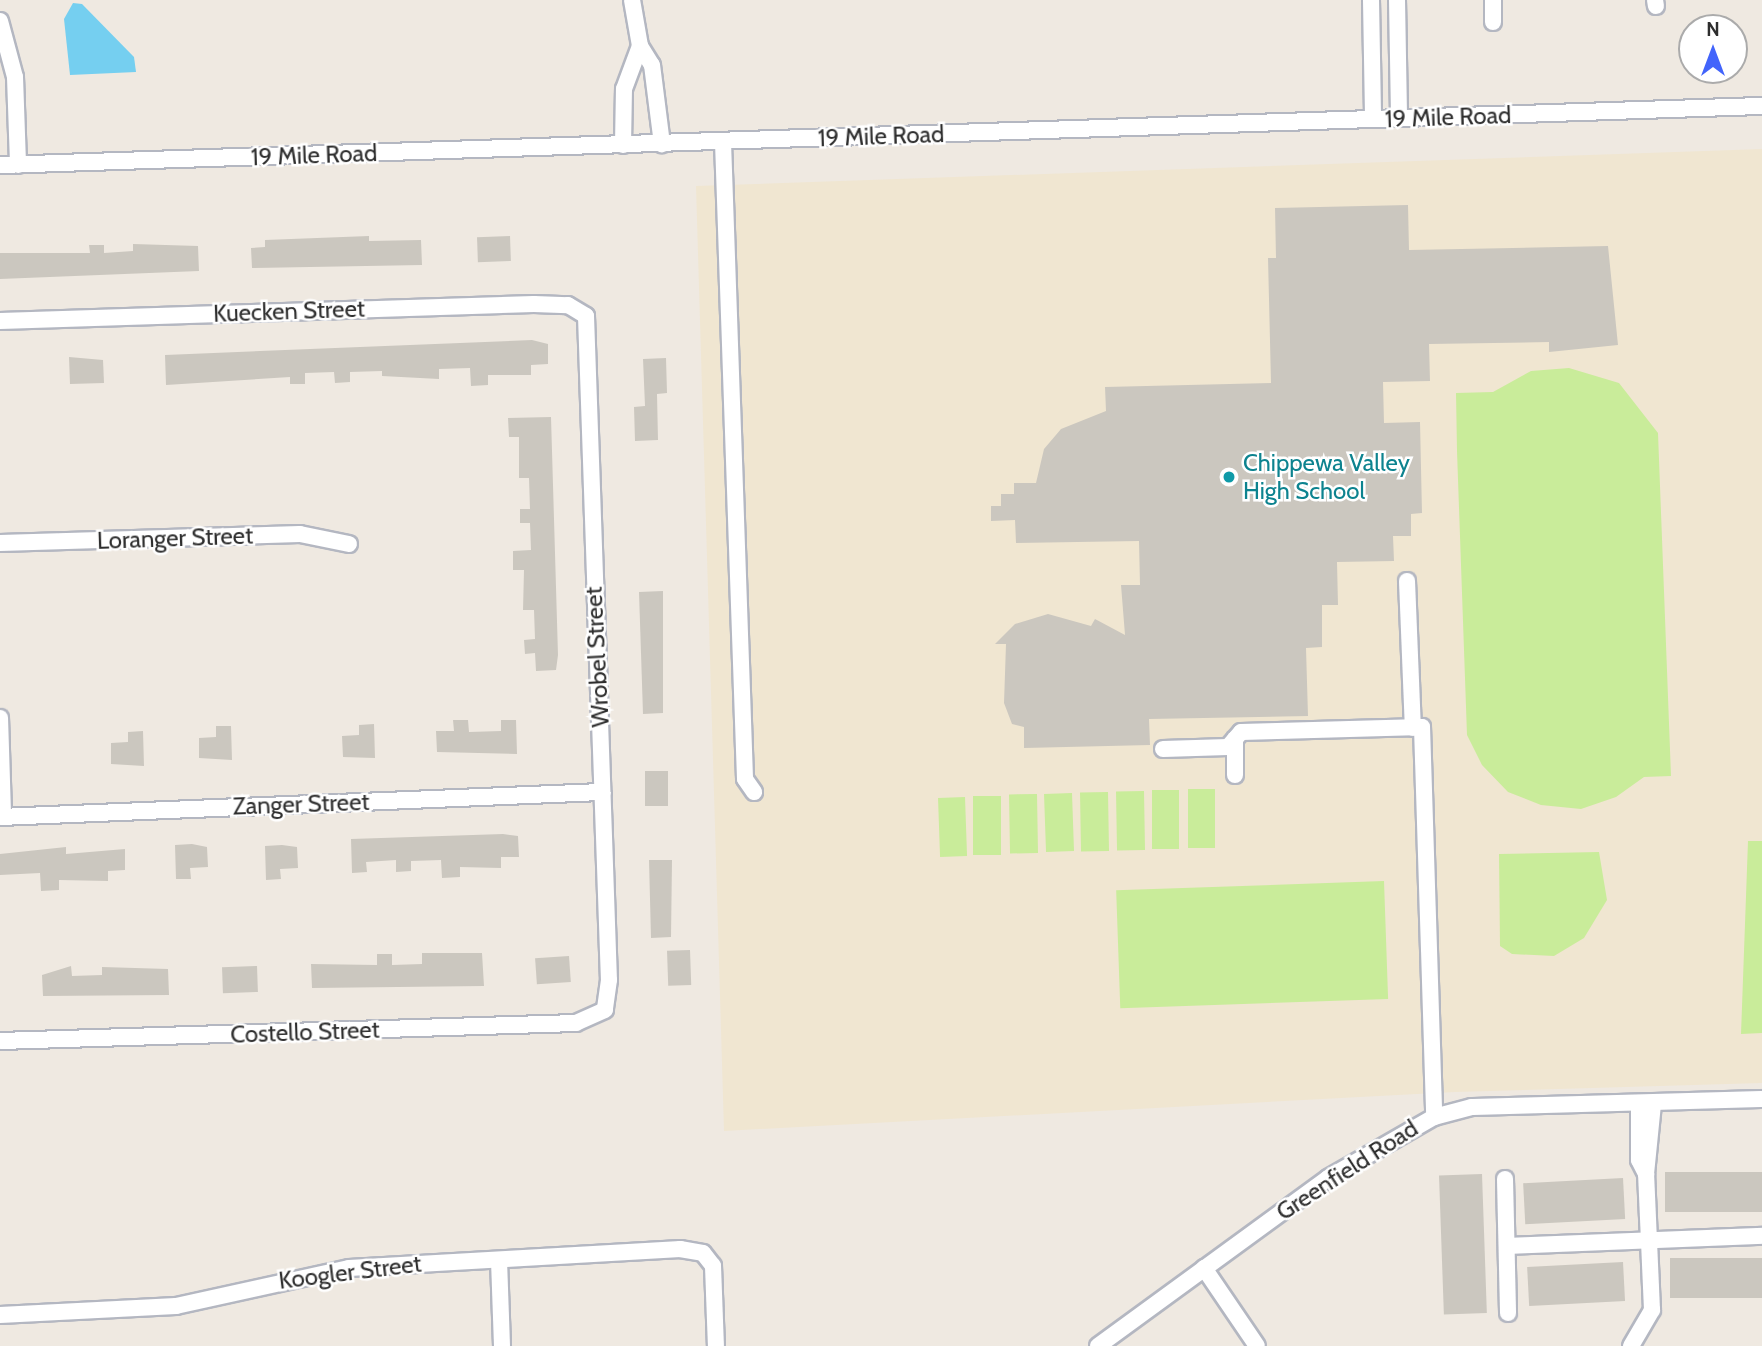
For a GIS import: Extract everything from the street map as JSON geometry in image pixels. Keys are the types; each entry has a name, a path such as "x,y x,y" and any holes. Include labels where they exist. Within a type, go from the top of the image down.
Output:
{"street":[{"path":"632,0 640,46 652,65 662,144"},
{"path":"1371,0 1373,119"},
{"path":"1397,0 1399,118"},
{"path":"1493,0 1493,22"},
{"path":"0,21 15,77 18,165"},
{"path":"623,145 624,89 640,46"},
{"name":"19 Mile Road","path":"0,165 1762,106"},
{"path":"723,142 745,779 754,792"},
{"name":"Kuecken Street","path":"0,321 578,307"},
{"name":"Wrobel Street","path":"578,307 590,335 589,464 602,792 605,1010"},
{"name":"Loranger Street","path":"0,543 300,534 349,544"},
{"path":"1407,581 1413,727"},
{"path":"0,718 1,817"},
{"path":"1163,749 1228,747 1241,732 1422,727 1434,1116"},
{"path":"1235,739 1235,775"},
{"name":"Zanger Street","path":"1,817 602,792"},
{"name":"Costello Street","path":"0,1041 576,1023 605,1010"},
{"name":"Greenfield Road","path":"1098,1346 1364,1154 1434,1116 1472,1107 1762,1099"},
{"path":"1631,1346 1650,1323 1646,1174 1639,1160 1646,1104"},
{"path":"1505,1179 1508,1313"},
{"path":"1508,1246 1762,1236"},
{"name":"Koogler Street","path":"0,1315 176,1306 302,1275 499,1260 703,1254 715,1273 716,1346"},
{"path":"499,1260 502,1346"},
{"path":"1204,1268 1257,1346"}],"shaded area":[{"path":"1762,149 1762,1083 1455,1092 724,1131 696,186"}],"green space":[{"path":"1569,368 1619,383 1658,433 1671,776 1644,777 1616,797 1581,809 1541,805 1508,792 1482,765 1467,735 1457,451 1456,393 1493,392 1531,371"},
{"path":"1188,789 1215,789 1215,848 1188,848"},
{"path":"1152,790 1179,790 1179,849 1152,849"},
{"path":"1116,791 1144,791 1145,850 1117,850"},
{"path":"1080,792 1108,792 1109,851 1081,851"},
{"path":"1072,793 1074,851 1046,852 1044,794"},
{"path":"1009,794 1037,794 1038,853 1010,853"},
{"path":"973,796 1001,796 1001,855 973,855"},
{"path":"965,797 967,856 940,857 938,798"},
{"path":"1748,841 1762,841 1762,1033 1741,1034"},
{"path":"1599,852 1607,900 1584,938 1554,956 1512,954 1500,946 1499,854"},
{"path":"1384,881 1388,999 1120,1008 1116,890"}],"water":[{"path":"73,3 82,4 134,57 136,72 70,75 64,19"}],"building":[{"name":"Chippewa Valley High School","path":"1408,205 1409,250 1608,246 1618,345 1549,352 1549,342 1429,344 1430,381 1383,382 1384,423 1420,422 1422,513 1411,514 1411,536 1393,536 1394,561 1337,562 1338,605 1322,605 1322,647 1306,648 1308,716 1149,719 1150,745 1024,748 1024,727 1012,724 1004,703 1006,644 995,644 1015,624 1048,614 1091,626 1095,619 1125,635 1121,585 1140,585 1139,541 1016,543 1015,520 991,521 991,506 1001,506 1001,494 1014,494 1014,483 1036,483 1044,449 1061,429 1106,411 1105,387 1271,383 1268,258 1276,258 1275,208"},
{"path":"369,236 369,241 421,240 422,265 252,268 251,248 265,247 265,240"},
{"path":"510,236 511,261 478,262 477,237"},
{"path":"133,244 198,246 199,271 0,279 0,253 90,253 89,245 104,245 104,253 133,251"},
{"path":"532,340 548,344 548,364 531,365 531,375 488,375 488,385 471,386 470,368 439,369 439,379 382,376 382,371 350,372 350,382 335,383 334,372 305,373 305,384 290,384 290,377 166,385 165,355"},
{"path":"69,357 103,360 104,383 70,384"},
{"path":"666,358 667,393 657,394 658,440 635,441 634,407 645,406 643,359"},
{"path":"551,417 558,655 556,670 536,671 535,653 525,654 524,640 535,639 534,610 523,610 524,570 513,570 513,551 531,550 530,523 520,523 520,509 530,509 529,478 519,478 519,437 509,437 508,418"},
{"path":"663,591 663,713 643,714 639,592"},
{"path":"453,720 468,720 469,732 501,731 501,720 516,720 517,754 437,752 436,731 454,731"},
{"path":"374,724 375,758 343,757 342,736 359,735 359,725"},
{"path":"216,726 231,726 232,760 199,758 199,738 216,737"},
{"path":"143,731 144,766 111,764 111,743 128,742 128,732"},
{"path":"645,771 668,771 668,806 645,806"},
{"path":"503,834 518,836 519,857 501,857 501,868 460,867 460,877 442,878 441,860 411,861 411,871 396,872 396,860 366,862 367,872 352,873 351,839"},
{"path":"175,845 207,847 208,867 190,868 191,879 176,879"},
{"path":"265,846 297,847 298,868 280,869 281,879 266,880"},
{"path":"66,847 66,854 125,849 125,870 108,871 108,881 59,880 59,890 41,891 40,873 0,875 0,854"},
{"path":"649,860 672,860 671,937 651,938"},
{"path":"690,950 691,985 668,986 667,951"},
{"path":"422,953 482,953 484,986 312,988 311,964 377,965 377,954 392,954 392,965 422,964"},
{"path":"569,956 571,982 537,984 535,958"},
{"path":"71,966 72,976 102,975 102,967 168,969 169,995 43,996 42,975"},
{"path":"257,966 258,992 223,993 222,967"},
{"path":"1665,1172 1762,1172 1762,1212 1665,1212"},
{"path":"1482,1174 1487,1313 1444,1314 1439,1176"},
{"path":"1623,1178 1625,1219 1525,1224 1523,1183"},
{"path":"1670,1258 1762,1258 1762,1298 1670,1298"},
{"path":"1623,1262 1625,1301 1529,1306 1527,1267"}],"place":[{"name":"Chippewa Valley High School","path":"1229,477"}]}
